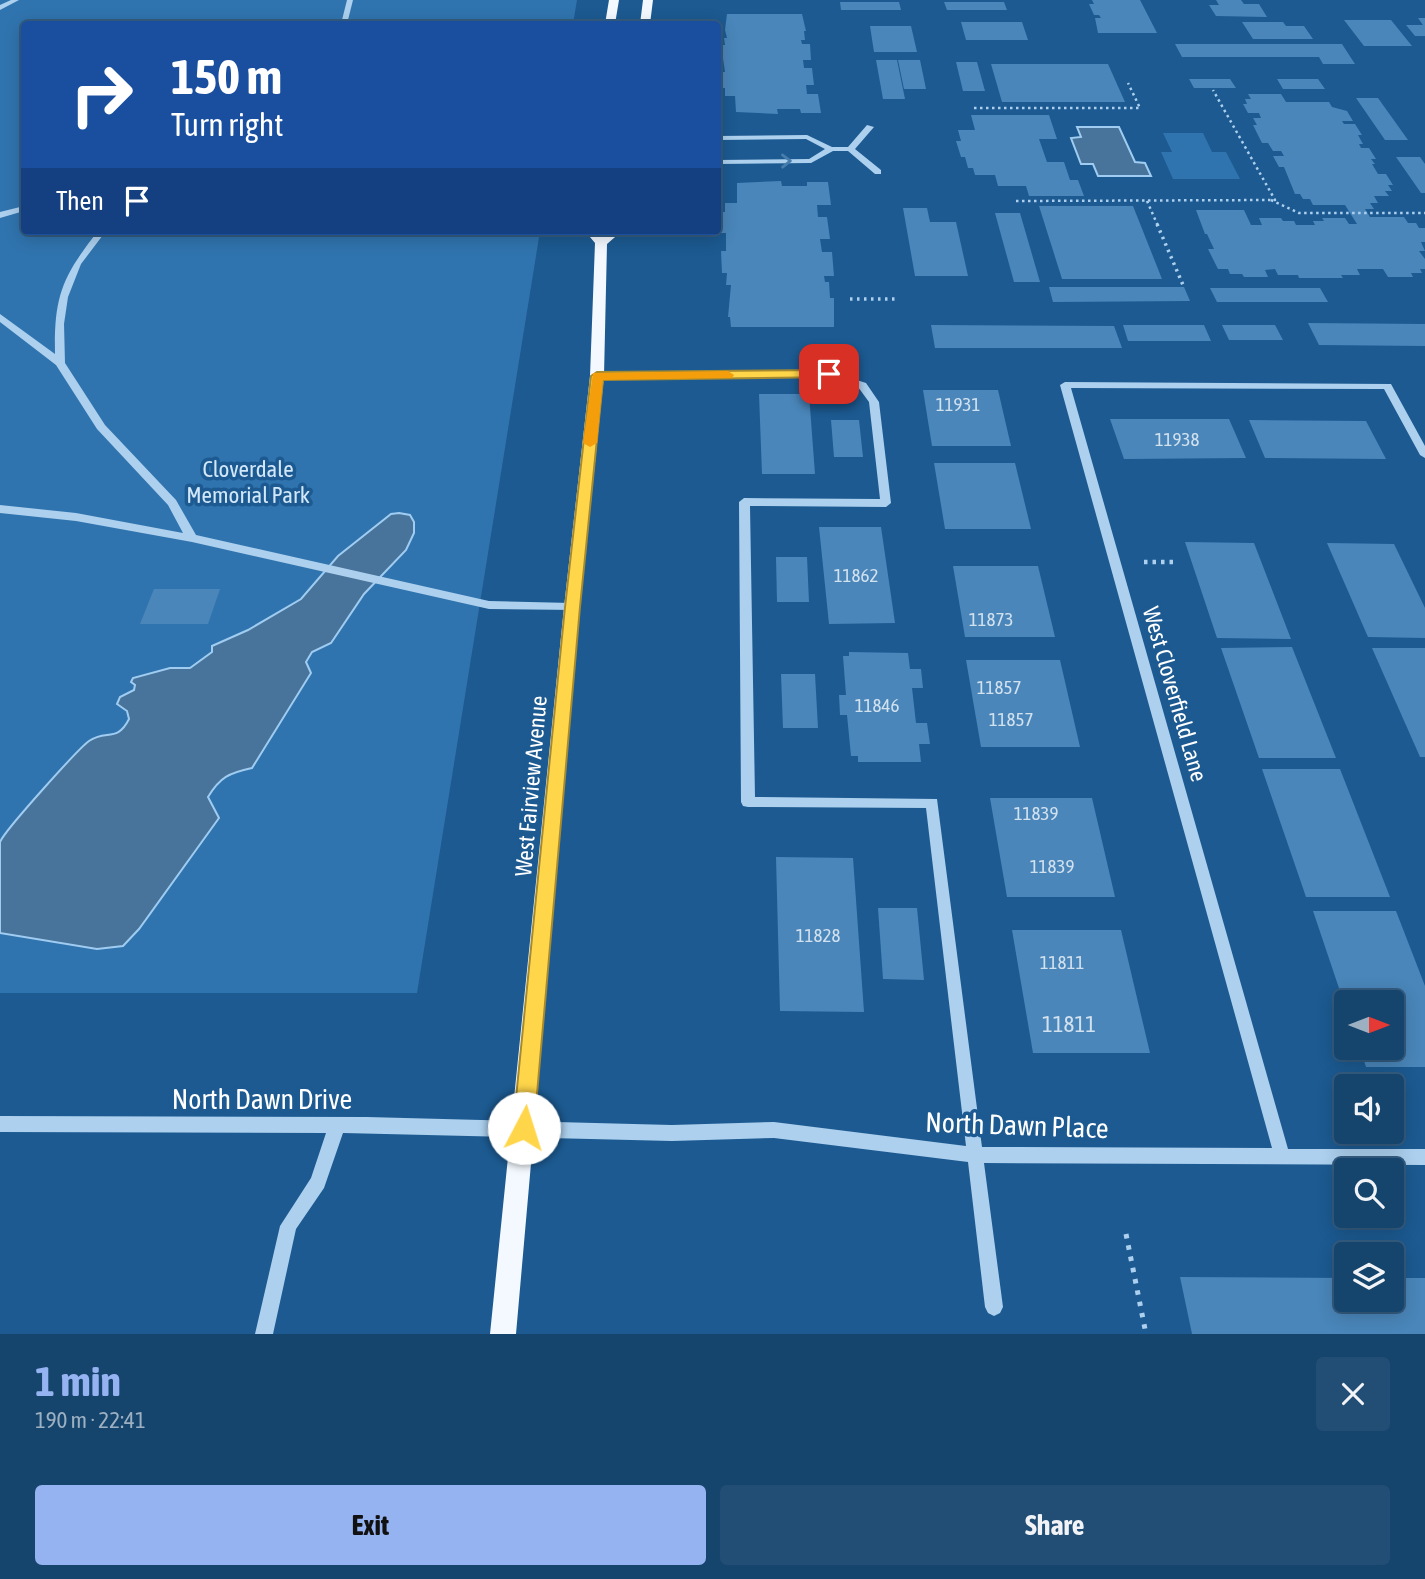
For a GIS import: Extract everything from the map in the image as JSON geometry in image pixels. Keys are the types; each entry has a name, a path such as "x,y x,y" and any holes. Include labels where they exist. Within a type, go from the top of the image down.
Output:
{"main road":[{"path":"610,21 614,0"},
{"path":"645,21 648,0"},
{"name":"West Fairview Avenue","path":"503,1334 572,607 597,376 603,235"}],"street":[{"path":"0,8 16,0"},
{"path":"345,21 350,0"},
{"path":"850,149 870,127"},
{"path":"721,138 807,137 831,149 850,149 878,172"},
{"path":"721,162 811,161 831,149"},
{"path":"0,215 21,210"},
{"path":"60,363 59,324 63,297 77,264 99,235"},
{"path":"0,317 60,363 101,427 172,503 192,538"},
{"path":"597,376 829,374 862,385 874,402 886,503 744,502 748,802 932,803 994,1307"},
{"name":"West Cloverfield Lane","path":"1282,1156 1065,384 1387,386 1425,454"},
{"path":"0,509 76,517 192,538 489,605 572,607"},
{"name":"North Dawn Drive","path":"0,1124 524,1128"},
{"path":"264,1334 288,1226 318,1182 337,1125"},
{"name":"North Dawn Place","path":"524,1128 672,1133 774,1130 976,1155 1425,1157"}],"path":[{"path":"974,108 1140,108 1128,83"},
{"path":"1016,201 1275,200 1213,90"},
{"path":"1270,200 1299,213 1425,213"},
{"path":"1147,201 1183,285"},
{"path":"850,299 898,299"},
{"path":"1126,1234 1146,1334"}],"green space":[{"name":"Cloverdale Memorial Park","path":"0,0 577,0 574,21 21,21 21,235 539,235 417,993 0,993"},
{"path":"1163,133 1203,133 1212,152 1226,152 1240,179 1173,179 1161,152 1172,152"}],"shaded area":[{"path":"1077,127 1119,127 1135,162 1145,163 1151,176 1098,176 1093,164 1081,164 1071,138 1081,137"},
{"path":"391,514 410,515 414,522 414,533 406,550 364,594 331,643 312,652 306,662 311,673 252,768 226,777 212,790 208,797 219,818 139,929 123,946 97,949 0,933 0,842 27,807 82,747 95,738 116,733 125,726 129,719 127,711 117,704 120,697 134,690 135,685 131,682 133,678 170,668 190,668 212,652 212,646 248,630 301,599 338,556"}],"building":[{"path":"1092,0 1140,0 1157,33 1098,33 1095,18 1101,18 1094,15 1089,4 1094,4"},
{"path":"1216,0 1241,0 1244,4 1259,4 1267,17 1216,16 1209,5 1219,5"},
{"path":"840,2 899,2 901,10 841,10"},
{"path":"944,2 1004,2 1007,10 947,10"},
{"path":"727,14 802,14 806,31 805,40 801,40 802,44 810,44 811,60 803,60 804,68 812,68 814,85 806,85 807,94 818,94 821,113 801,113 800,109 777,109 778,114 736,112 735,96 725,96 725,88 721,88 721,72 725,72 721,45 725,45 724,38 727,38"},
{"path":"1418,18 1425,18 1425,36 1415,36 1406,25 1423,25"},
{"path":"1344,20 1391,20 1412,46 1364,46"},
{"path":"961,22 1022,22 1028,40 966,40"},
{"path":"1242,22 1283,22 1286,26 1304,26 1313,39 1253,39"},
{"path":"870,26 911,26 917,52 874,52"},
{"path":"1175,44 1342,44 1355,64 1323,64 1319,57 1182,57"},
{"path":"876,60 897,60 905,99 883,99"},
{"path":"898,60 920,60 926,89 904,89"},
{"path":"956,62 977,62 985,91 963,91"},
{"path":"991,64 1108,64 1125,102 1002,102"},
{"path":"1189,79 1230,79 1236,88 1194,88"},
{"path":"1277,79 1318,79 1325,89 1283,89"},
{"path":"1248,94 1281,94 1286,102 1329,102 1332,107 1347,111 1353,121 1342,121 1344,124 1355,124 1362,135 1358,135 1363,144 1359,144 1361,148 1369,148 1376,159 1371,159 1378,174 1386,174 1393,185 1388,185 1392,191 1385,191 1389,196 1374,196 1378,203 1370,203 1374,209 1365,209 1370,217 1404,217 1408,223 1416,223 1419,228 1425,228 1425,242 1421,242 1425,251 1419,251 1425,259 1425,269 1420,269 1422,273 1411,273 1413,277 1388,277 1383,269 1357,269 1360,275 1341,275 1343,278 1299,278 1298,275 1278,275 1275,269 1265,270 1268,277 1244,277 1242,274 1230,274 1228,269 1218,269 1208,249 1214,249 1196,210 1244,210 1251,225 1262,225 1259,218 1281,218 1283,221 1294,221 1296,225 1315,225 1313,221 1324,221 1322,218 1345,218 1349,224 1357,224 1345,205 1313,205 1310,199 1303,199 1300,194 1295,194 1284,167 1279,167 1273,156 1284,156 1281,151 1273,151 1268,143 1262,143 1253,125 1257,125 1253,118 1261,118 1259,113 1248,113 1243,104 1247,104 1245,99 1251,99"},
{"path":"1356,98 1378,98 1408,140 1385,140"},
{"path":"971,115 1049,115 1057,139 1039,139 1047,162 1064,162 1070,180 1078,180 1084,196 1029,196 1026,186 998,186 995,175 975,175 973,168 968,168 965,157 961,157 956,141 961,141 958,130 975,130"},
{"path":"1396,157 1420,157 1425,164 1425,193 1421,193"},
{"path":"781,181 782,186 807,186 807,182 828,182 831,205 817,205 818,217 827,217 830,239 820,239 822,252 832,252 834,276 824,276 825,282 829,282 830,298 834,298 834,327 731,327 728,317 731,285 726,285 727,273 722,273 721,251 726,251 726,233 721,233 721,212 725,212 725,203 737,203 737,183"},
{"path":"1039,206 1133,206 1162,279 1062,279"},
{"path":"903,208 927,208 930,222 956,222 968,276 915,276"},
{"path":"995,213 1020,213 1040,282 1014,282"},
{"path":"1049,287 1184,287 1190,301 1053,302"},
{"path":"1210,288 1320,288 1328,302 1217,302"},
{"path":"1308,323 1425,324 1425,346 1319,345"},
{"path":"931,325 1114,326 1122,348 935,348"},
{"path":"1123,325 1204,325 1211,341 1128,341"},
{"path":"1222,325 1275,325 1283,340 1229,340"},
{"path":"923,390 998,390 1011,446 932,446"},
{"path":"759,394 809,394 815,474 762,474"},
{"path":"1110,419 1229,419 1246,458 1124,459"},
{"path":"831,420 859,420 863,457 834,457"},
{"path":"1249,420 1366,421 1386,459 1265,458"},
{"path":"934,463 1015,463 1031,529 945,529"},
{"path":"819,527 881,527 895,623 829,624"},
{"path":"1185,542 1254,543 1291,639 1217,638"},
{"path":"1327,543 1394,544 1425,608 1425,638 1368,637"},
{"path":"776,557 807,557 809,602 777,602"},
{"path":"953,566 1038,566 1055,637 965,637"},
{"path":"154,589 220,589 208,624 140,624"},
{"path":"1292,647 1336,758 1259,758 1221,648"},
{"path":"1372,648 1425,648 1425,757 1420,757"},
{"path":"849,652 908,653 910,669 921,669 923,688 912,688 916,723 927,723 930,744 919,744 921,762 858,762 858,756 851,756 847,715 840,715 839,695 846,695 843,656 849,656"},
{"path":"966,660 1060,660 1080,747 981,747"},
{"path":"781,674 815,674 818,728 783,728"},
{"path":"1262,769 1340,769 1390,897 1306,897"},
{"path":"990,798 1092,798 1115,897 1007,897"},
{"path":"776,857 853,858 864,1012 780,1011"},
{"path":"878,908 917,908 924,980 883,979"},
{"path":"1313,911 1396,911 1425,986 1425,1067 1366,1067 1364,1060 1404,1060 1404,990 1340,990"},
{"path":"1012,930 1121,930 1150,1053 1033,1053"},
{"path":"1180,1277 1334,1278 1334,1312 1404,1312 1404,1278 1425,1278 1425,1334 1192,1334"}],"slow traffic":[{"path":"590,443 597,376 728,375"}],"route":[{"path":"524,1128 572,607 597,376 829,374"}]}
